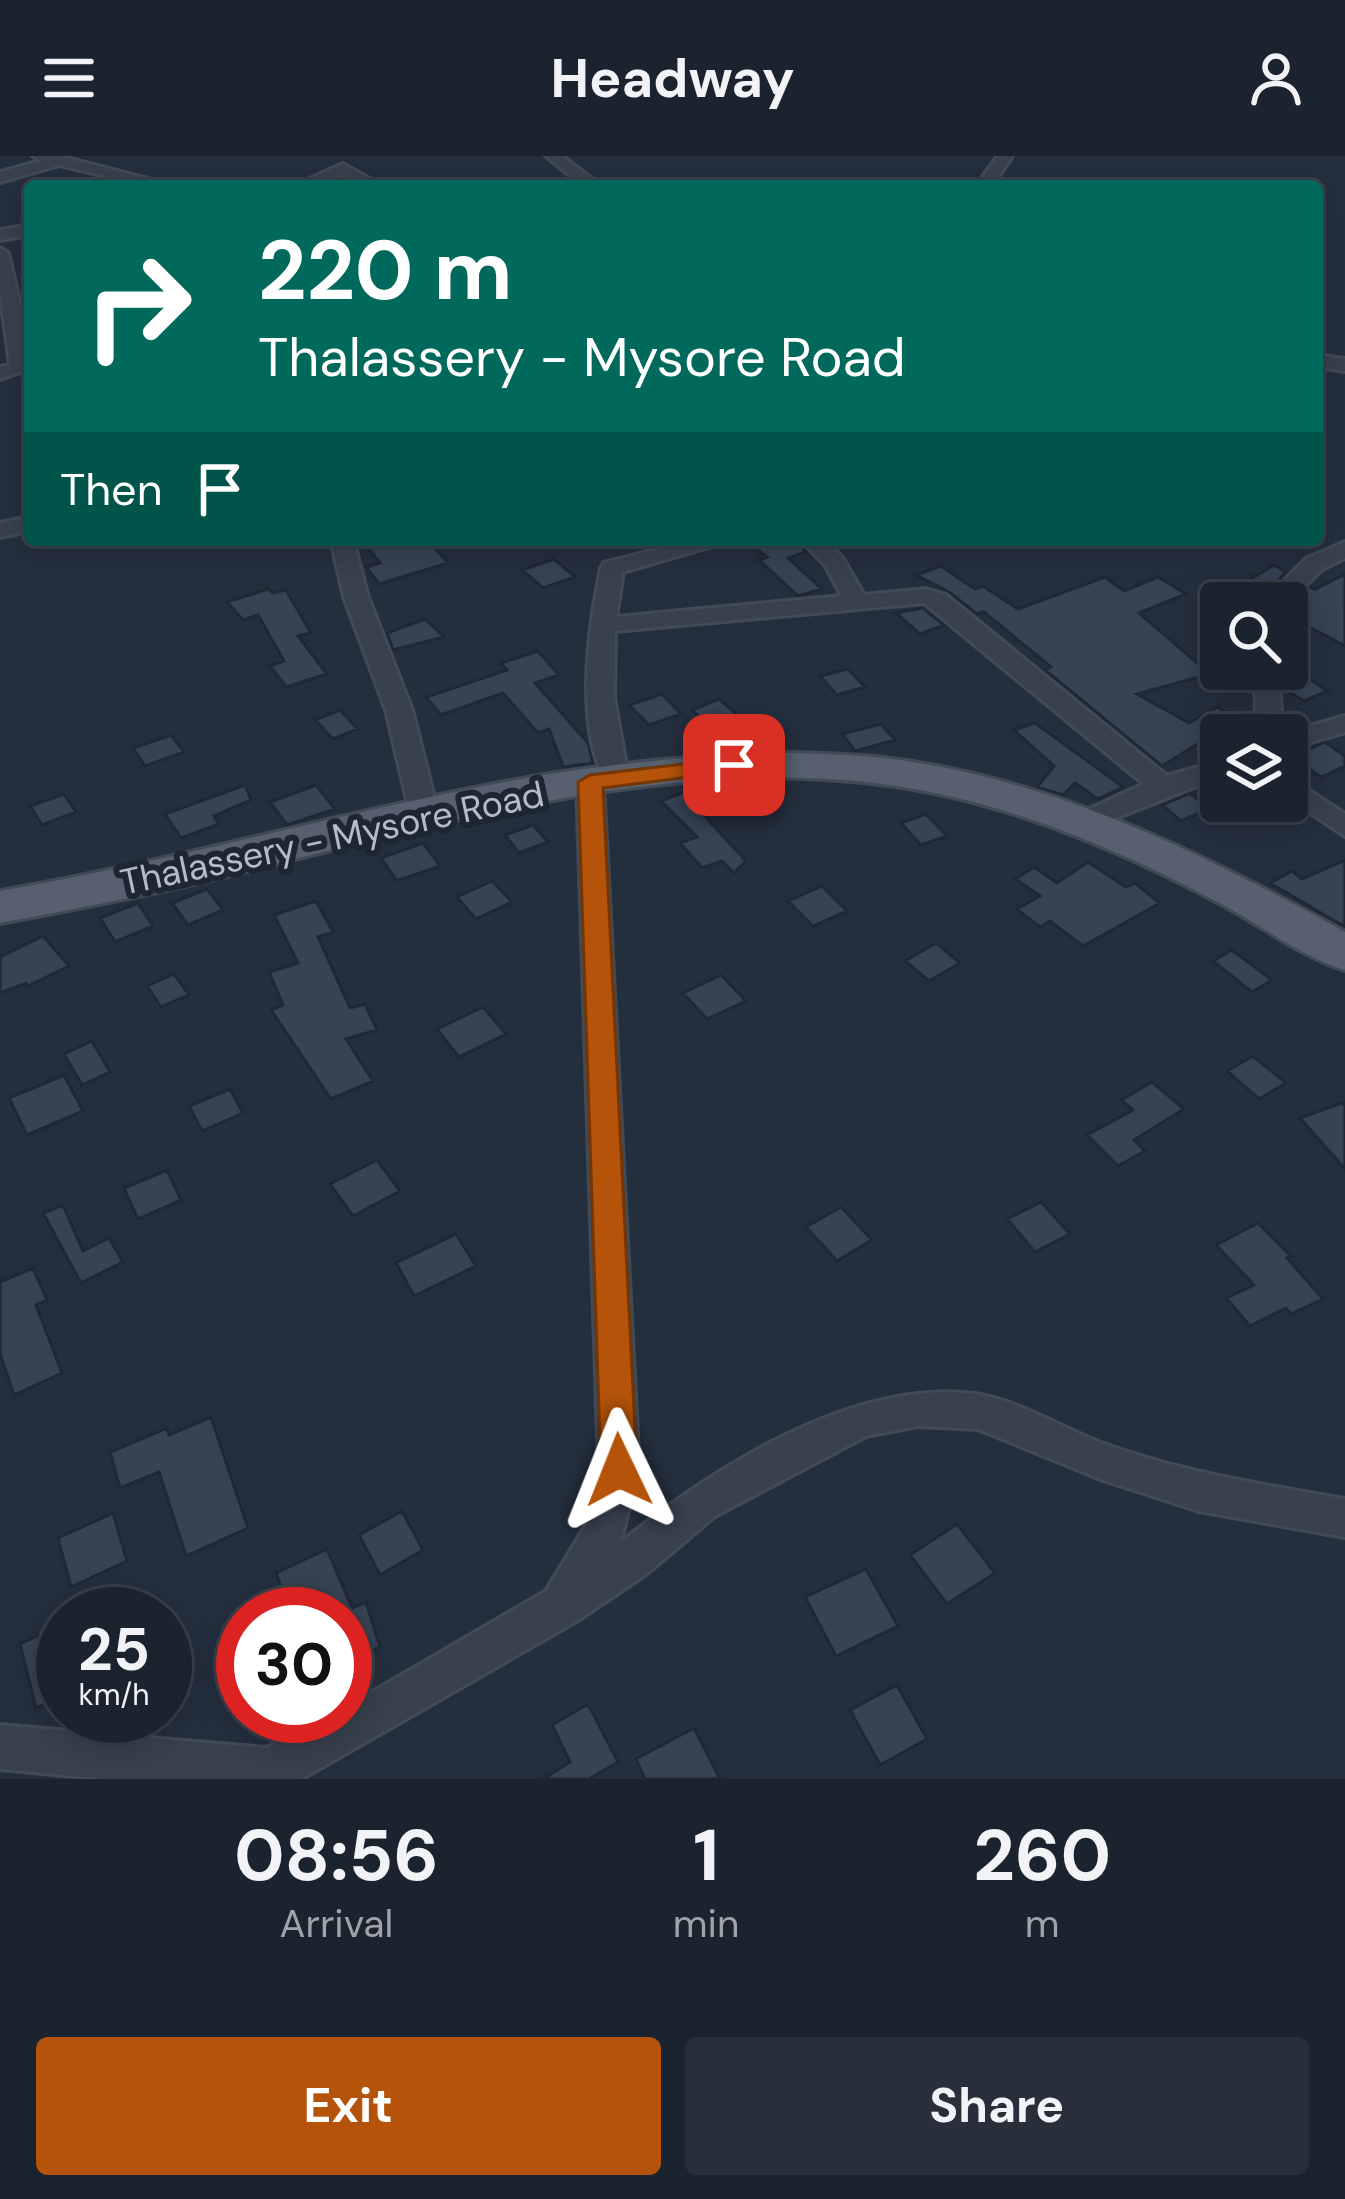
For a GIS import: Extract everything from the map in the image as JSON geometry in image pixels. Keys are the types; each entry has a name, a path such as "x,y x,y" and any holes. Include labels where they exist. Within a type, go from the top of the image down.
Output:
{"main road":[{"name":"Thalassery - Mysore Road","path":"0,907 602,779 734,765 884,771 1000,796 1177,862 1345,953"}],"street":[{"path":"553,156 585,180"},
{"path":"0,177 48,158 142,180"},
{"path":"316,180 343,169 363,180"},
{"path":"0,253 24,332 20,369 0,373"},
{"path":"343,546 356,597 399,710 425,817"},
{"path":"560,1607 608,1526 619,1470 601,720 600,625 612,568 606,546"},
{"path":"612,568 698,546"},
{"path":"818,546 834,562 856,600"},
{"path":"1295,582 1314,563 1345,549"},
{"path":"600,625 926,596 938,600 1163,786"},
{"path":"1308,735 1345,724"},
{"path":"1082,823 1200,775"},
{"path":"1308,800 1345,827"},
{"path":"0,1747 215,1773 266,1771 310,1753 560,1607 630,1561 701,1503 860,1420 918,1409 979,1412 1103,1462 1199,1492 1345,1519"}],"building":[{"path":"367,546 433,546 448,563 379,584 366,567 380,563"},
{"path":"752,546 802,546 806,552 788,558 822,589 798,596 759,560 767,557"},
{"path":"554,559 575,577 543,588 522,570"},
{"path":"1274,565 1286,572 1276,582 1245,582"},
{"path":"941,566 1018,609 1105,577 1124,591 1158,577 1186,594 1139,613 1200,665 1200,677 1137,694 1189,723 1200,717 1200,742 1162,766 1045,670 1051,667 984,612 977,614 916,575"},
{"path":"1345,574 1345,646 1308,626 1308,589"},
{"path":"268,589 273,593 286,590 311,633 298,636 327,674 286,687 270,666 284,661 258,615 243,620 227,602"},
{"path":"923,608 944,625 920,634 896,613"},
{"path":"425,619 444,637 393,650 387,633"},
{"path":"538,651 559,675 535,683 588,743 593,763 563,767 549,729 538,733 503,693 441,715 426,697 507,670 501,663"},
{"path":"848,669 865,687 837,695 820,676"},
{"path":"1308,678 1328,691 1304,701 1286,690 1308,690"},
{"path":"662,694 681,714 649,725 629,705"},
{"path":"719,699 740,717 712,728 692,710"},
{"path":"340,710 358,729 333,739 315,720"},
{"path":"1035,723 1123,787 1098,799 1075,783 1063,795 1037,787 1054,766 1014,730"},
{"path":"881,724 895,740 855,751 842,734"},
{"path":"171,735 184,752 145,766 133,748"},
{"path":"1325,742 1345,756 1345,766 1321,777 1308,768 1308,750"},
{"path":"245,785 251,800 214,816 219,824 181,838 165,814"},
{"path":"316,785 335,809 287,825 270,802"},
{"path":"691,789 710,808 701,812 746,861 734,873 722,861 702,868 680,843 697,837 661,801"},
{"path":"1190,793 1200,801 1200,813 1181,821 1162,805"},
{"path":"64,794 76,812 42,825 30,806"},
{"path":"926,814 947,836 921,845 901,823"},
{"path":"533,825 548,842 519,853 505,835"},
{"path":"423,843 440,866 397,881 381,858"},
{"path":"1345,860 1345,927 1270,883 1292,871 1302,879"},
{"path":"1088,862 1126,887 1135,883 1160,903 1083,946 1050,921 1040,927 1017,909 1040,896 1015,879 1034,867 1057,883"},
{"path":"492,881 512,902 476,919 457,897"},
{"path":"822,886 847,911 813,926 788,901"},
{"path":"207,889 223,910 188,925 172,903"},
{"path":"316,901 333,932 318,937 350,1008 365,1004 377,1030 346,1039 373,1081 331,1099 271,1010 283,1005 269,972 298,963 274,915"},
{"path":"138,903 153,926 115,942 100,918"},
{"path":"43,936 69,966 28,986 0,993 0,957"},
{"path":"936,943 960,963 929,981 905,961"},
{"path":"1232,950 1272,980 1252,992 1213,961"},
{"path":"174,974 189,995 161,1007 147,986"},
{"path":"721,975 746,1001 707,1019 683,993"},
{"path":"483,1007 506,1034 459,1057 437,1029"},
{"path":"92,1041 110,1072 82,1085 64,1054"},
{"path":"1253,1056 1286,1083 1259,1099 1227,1071"},
{"path":"64,1075 83,1111 27,1135 9,1098"},
{"path":"1152,1082 1184,1109 1134,1140 1145,1151 1118,1166 1087,1135 1133,1110 1121,1100"},
{"path":"230,1089 243,1113 202,1131 189,1106"},
{"path":"1345,1102 1345,1169 1300,1118"},
{"path":"377,1160 400,1191 353,1216 330,1184"},
{"path":"167,1170 181,1200 138,1219 124,1188"},
{"path":"1041,1202 1070,1234 1035,1252 1007,1219"},
{"path":"63,1205 83,1251 109,1238 123,1262 81,1283 43,1213"},
{"path":"841,1207 872,1240 837,1261 806,1227"},
{"path":"1258,1223 1291,1256 1287,1258 1323,1299 1291,1314 1286,1308 1250,1326 1226,1298 1254,1285 1216,1245"},
{"path":"456,1234 476,1266 414,1296 396,1263"},
{"path":"33,1268 47,1300 36,1305 62,1373 14,1395 0,1354 0,1282"},
{"path":"211,1417 248,1528 186,1556 159,1472 120,1488 110,1452 167,1428 169,1435"},
{"path":"402,1511 423,1550 380,1575 359,1535"},
{"path":"113,1513 127,1561 71,1587 58,1538"},
{"path":"957,1524 995,1573 947,1604 910,1555"},
{"path":"327,1549 343,1587 281,1587 276,1573"},
{"path":"866,1569 898,1626 836,1656 805,1597"},
{"path":"372,1621 380,1647 372,1650"},
{"path":"36,1637 36,1708 20,1644"},
{"path":"897,1685 927,1739 880,1765 850,1710"},
{"path":"588,1704 618,1762 589,1779 543,1779 570,1762 552,1725"},
{"path":"694,1728 720,1779 645,1779 636,1759"}],"route":[{"path":"619,1470 590,782 734,765"}]}
